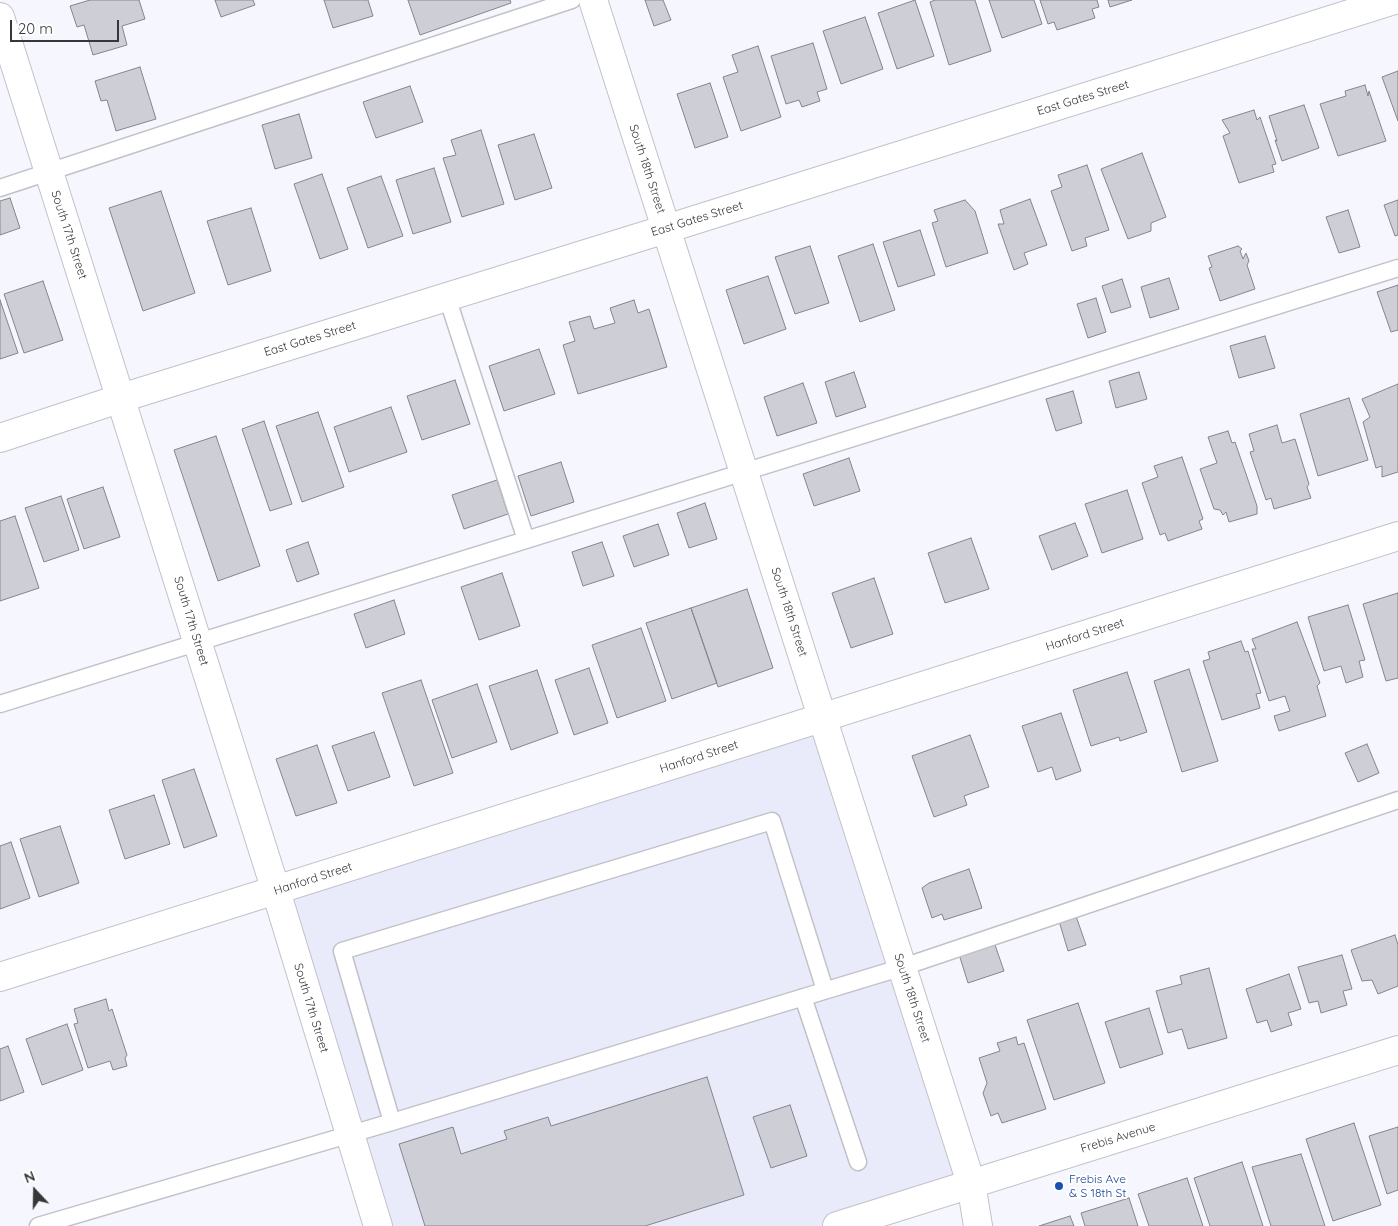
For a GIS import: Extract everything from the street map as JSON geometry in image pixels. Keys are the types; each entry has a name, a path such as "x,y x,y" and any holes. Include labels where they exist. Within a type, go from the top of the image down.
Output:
{"street":[{"name":"South 18th Street","path":"593,0 971,1183 978,1226"},
{"name":"East Gates Street","path":"0,438 134,394 1394,0"},
{"name":"South 17th Street","path":"0,17 276,891 378,1226"},
{"name":"Hanford Street","path":"0,977 1398,536"},
{"name":"Frebis Avenue","path":"837,1226 1398,1050"}],"lane":[{"path":"0,188 572,0"},
{"path":"0,704 1398,268"},
{"path":"447,297 526,540"},
{"path":"38,1226 392,1122 903,967 1398,800"},
{"path":"392,1122 342,951 772,821 825,990"},
{"path":"803,998 858,1162"}],"shaded area":[{"path":"828,712 975,1185 843,1226 377,1226 272,884"}],"building":[{"path":"90,0 139,0 145,19 122,26 127,45 93,55 84,25 77,27 70,6"},
{"path":"215,0 253,0 255,5 221,17"},
{"path":"324,0 368,0 373,16 333,28"},
{"path":"408,0 510,0 511,3 420,35"},
{"path":"645,0 663,0 671,20 654,26"},
{"path":"915,0 934,56 897,69 878,13"},
{"path":"935,0 975,0 991,51 949,65 930,2"},
{"path":"989,0 1034,0 1042,24 1002,38"},
{"path":"1040,0 1097,0 1099,7 1092,9 1095,18 1057,30 1054,22 1048,24"},
{"path":"1108,0 1132,0 1110,7"},
{"path":"865,17 883,69 841,84 823,31"},
{"path":"813,43 827,89 817,92 820,101 802,107 799,100 786,104 771,56"},
{"path":"758,46 781,117 741,131 723,77 738,72 732,55"},
{"path":"140,67 156,119 116,131 107,100 101,101 95,81"},
{"path":"1398,71 1398,121 1382,77"},
{"path":"710,83 728,137 695,148 677,94"},
{"path":"1365,85 1368,96 1369,91 1386,141 1338,156 1320,104 1346,96 1345,91"},
{"path":"410,86 423,122 376,138 363,102"},
{"path":"1304,105 1319,148 1282,161 1269,116"},
{"path":"1254,110 1257,120 1260,117 1276,164 1272,165 1274,172 1239,183 1223,136 1230,133 1222,120"},
{"path":"299,114 312,158 275,169 262,125"},
{"path":"481,130 504,204 462,217 443,158 456,155 451,140"},
{"path":"534,134 552,188 515,200 498,145"},
{"path":"1142,153 1166,217 1151,223 1151,231 1128,239 1101,169"},
{"path":"1087,165 1109,230 1085,238 1087,246 1072,251 1051,191 1062,187 1058,175"},
{"path":"434,168 451,222 413,234 396,180"},
{"path":"322,174 348,249 320,259 294,184"},
{"path":"381,176 403,236 368,248 347,188"},
{"path":"161,191 195,293 143,311 109,208"},
{"path":"10,198 20,228 0,235 0,201"},
{"path":"1030,199 1047,245 1024,253 1028,264 1014,270 998,224 1004,224 1000,210"},
{"path":"965,200 975,211 988,253 946,267 932,223 938,221 934,210"},
{"path":"1398,200 1398,235 1395,236 1384,205"},
{"path":"251,208 271,271 228,285 207,221"},
{"path":"1348,210 1360,247 1339,253 1326,217"},
{"path":"920,230 935,275 898,287 883,242"},
{"path":"873,244 895,310 860,322 838,256"},
{"path":"810,246 829,303 795,314 775,257"},
{"path":"1238,246 1242,249 1240,251 1243,259 1246,253 1249,261 1247,265 1255,289 1220,301 1209,268 1212,267 1208,256"},
{"path":"768,276 786,329 744,344 726,290"},
{"path":"1169,278 1179,309 1150,318 1141,287"},
{"path":"1122,279 1131,307 1111,313 1102,286"},
{"path":"43,281 63,340 24,353 4,294"},
{"path":"1398,285 1398,330 1391,332 1377,292"},
{"path":"1096,298 1106,332 1088,338 1077,304"},
{"path":"0,300 18,353 0,359"},
{"path":"634,300 638,313 649,309 667,367 578,394 563,345 575,341 569,322 590,316 594,329 615,323 610,308"},
{"path":"1265,336 1275,368 1239,378 1230,346"},
{"path":"539,349 555,394 504,411 489,366"},
{"path":"854,372 866,407 836,417 825,382"},
{"path":"1139,372 1147,399 1116,408 1109,381"},
{"path":"455,380 470,424 422,440 407,396"},
{"path":"803,383 817,423 777,436 764,397"},
{"path":"1398,384 1398,472 1382,477 1382,466 1376,468 1363,422 1370,417 1362,399"},
{"path":"1073,391 1082,423 1056,431 1046,399"},
{"path":"1349,398 1368,460 1318,476 1300,414"},
{"path":"391,407 407,452 349,472 334,427"},
{"path":"318,412 344,487 302,502 276,426"},
{"path":"264,421 292,504 270,511 242,429"},
{"path":"1277,425 1282,443 1295,439 1309,484 1307,487 1311,498 1274,509 1271,498 1266,500 1250,452 1254,451 1249,434"},
{"path":"1228,431 1232,443 1235,442 1257,506 1257,514 1229,522 1226,512 1223,515 1220,510 1214,509 1200,469 1217,463 1208,437"},
{"path":"216,436 260,566 218,581 174,450"},
{"path":"1182,457 1203,519 1199,521 1202,529 1168,541 1165,533 1160,535 1142,483 1158,477 1154,466"},
{"path":"849,458 860,491 814,506 803,474"},
{"path":"561,462 574,502 531,516 518,476"},
{"path":"497,480 508,514 464,529 452,495"},
{"path":"103,487 120,537 84,549 67,499"},
{"path":"1127,490 1143,539 1102,553 1085,504"},
{"path":"61,496 79,550 44,562 25,508"},
{"path":"705,503 717,539 689,548 677,513"},
{"path":"15,516 39,588 0,601 0,521"},
{"path":"1075,523 1088,556 1052,570 1039,536"},
{"path":"658,524 669,555 634,567 623,536"},
{"path":"971,538 989,589 945,603 928,553"},
{"path":"308,542 319,574 297,582 286,550"},
{"path":"602,542 614,576 583,586 572,552"},
{"path":"502,573 520,626 479,640 461,587"},
{"path":"874,578 893,634 851,648 832,593"},
{"path":"747,589 773,668 718,687 691,608"},
{"path":"1398,593 1398,678 1386,681 1363,604"},
{"path":"394,600 405,634 366,648 354,614"},
{"path":"1348,605 1365,660 1359,661 1363,677 1346,683 1341,666 1324,671 1308,617"},
{"path":"691,608 717,683 672,699 646,623"},
{"path":"1297,622 1320,683 1317,686 1326,716 1279,731 1274,716 1290,711 1285,696 1269,701 1252,649 1256,649 1252,639"},
{"path":"641,628 666,701 617,718 592,645"},
{"path":"1241,641 1245,652 1248,651 1261,693 1256,694 1260,708 1222,720 1203,661 1210,659 1208,652"},
{"path":"589,668 608,723 574,735 555,680"},
{"path":"1189,669 1218,761 1182,772 1154,681"},
{"path":"537,670 558,733 511,750 489,686"},
{"path":"1127,672 1147,732 1120,741 1119,737 1091,746 1073,690"},
{"path":"421,680 453,773 414,786 382,693"},
{"path":"477,684 497,742 452,758 432,700"},
{"path":"1061,713 1081,771 1056,780 1052,767 1038,772 1022,726"},
{"path":"374,732 390,777 348,791 332,746"},
{"path":"970,735 989,787 964,796 967,805 934,817 912,756"},
{"path":"1367,744 1379,773 1358,782 1345,753"},
{"path":"317,745 337,803 296,816 276,759"},
{"path":"194,769 217,836 184,848 162,780"},
{"path":"154,795 170,844 125,859 109,810"},
{"path":"60,826 79,883 39,897 20,839"},
{"path":"11,842 30,898 0,909 0,846"},
{"path":"969,869 982,908 944,920 942,914 932,918 922,888 929,883"},
{"path":"1076,916 1086,945 1068,951 1059,921"},
{"path":"1395,935 1398,945 1398,986 1378,994 1372,980 1362,981 1351,950"},
{"path":"993,939 1004,971 968,983 958,951"},
{"path":"1342,955 1352,989 1343,991 1347,1005 1321,1013 1318,1001 1309,1003 1298,967"},
{"path":"1209,968 1227,1038 1188,1049 1182,1029 1168,1033 1156,991 1182,984 1180,976"},
{"path":"1289,974 1301,1009 1288,1013 1292,1025 1271,1032 1267,1020 1257,1023 1246,989"},
{"path":"106,999 109,1011 112,1009 127,1055 125,1058 127,1066 113,1070 110,1061 88,1068 74,1024 78,1023 74,1009"},
{"path":"1078,1003 1105,1083 1054,1100 1027,1020"},
{"path":"1149,1008 1163,1054 1120,1068 1105,1022"},
{"path":"67,1024 83,1070 42,1085 26,1039"},
{"path":"1016,1037 1018,1045 1024,1043 1046,1109 1002,1123 998,1113 991,1116 983,1093 987,1083 979,1058 1000,1051 997,1043"},
{"path":"8,1046 24,1092 0,1101 0,1049"},
{"path":"707,1077 744,1195 645,1226 425,1226 399,1144 453,1127 461,1154 507,1139 504,1131 548,1117 551,1126"},
{"path":"790,1105 807,1156 771,1168 753,1117"},
{"path":"1354,1123 1381,1205 1333,1221 1306,1139"},
{"path":"1398,1127 1398,1190 1387,1194 1369,1136"},
{"path":"1301,1154 1325,1226 1271,1226 1252,1167"},
{"path":"1242,1162 1263,1226 1210,1226 1194,1178"},
{"path":"1187,1178 1203,1226 1149,1226 1138,1194"},
{"path":"1129,1198 1138,1226 1085,1226 1081,1213"},
{"path":"1070,1216 1074,1226 1039,1226"}],"place":[{"name":"Frebis Ave & S 18th St","path":"1059,1186"}]}
